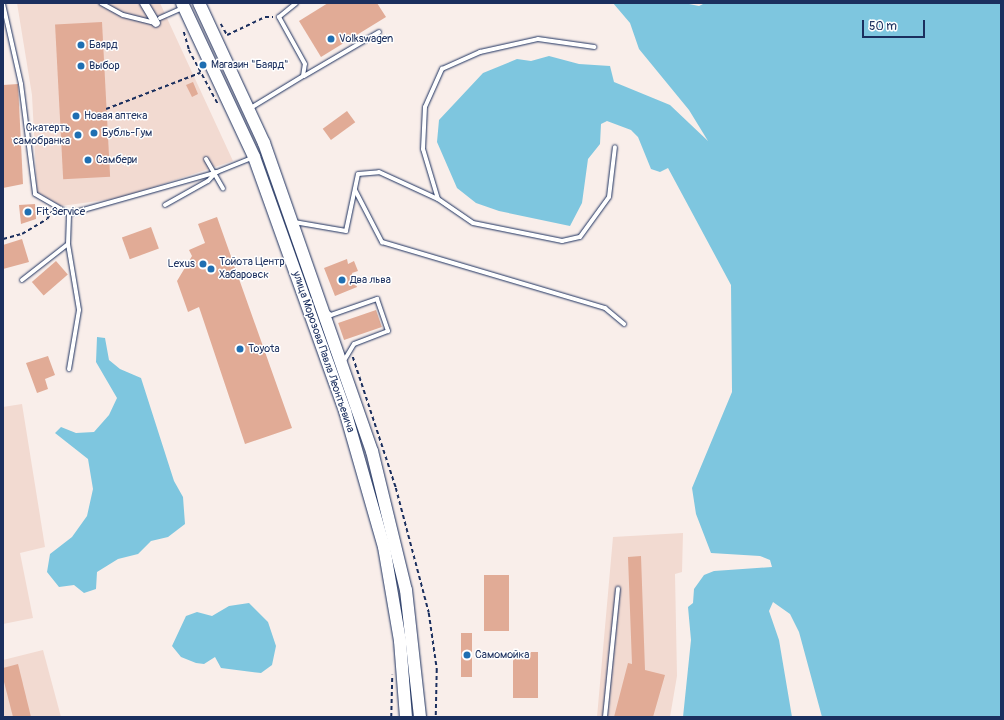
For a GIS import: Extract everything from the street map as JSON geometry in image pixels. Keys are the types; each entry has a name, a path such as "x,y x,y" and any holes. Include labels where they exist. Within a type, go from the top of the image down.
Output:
{"main road":[{"name":"улица Морозова Павла Леонтьевича","path":"199,3 249,109 294,222 378,472 397,548 410,614 420,717"},
{"name":"улица Морозова Павла Леонтьевича","path":"183,5 254,157 345,411 374,508 400,641 406,717"}],"street":[{"path":"144,3 158,21"}],"lane":[{"path":"101,3 123,15 158,21 183,5"},
{"path":"296,3 279,16 305,64 303,76"},
{"path":"3,4 21,84 35,194 68,214 217,172 254,157"},
{"path":"249,109 379,32"},
{"path":"438,199 423,149 425,106 442,69 480,52 538,39 594,47"},
{"path":"294,222 346,231 358,174 379,172 438,199 473,222 562,241 580,237 609,196 615,148"},
{"path":"206,160 217,172 223,189"},
{"path":"165,205 208,181 217,172"},
{"path":"355,190 382,242 605,308 624,324"},
{"path":"68,214 68,244 79,310 69,369"},
{"path":"22,280 68,244"},
{"path":"324,310 331,314 377,299 388,331 350,347 342,364"},
{"path":"605,717 618,589"}],"path":[{"path":"218,19 227,35 265,17 279,16"},
{"path":"184,34 209,93"},
{"path":"106,108 200,73"},
{"path":"3,239 22,234 47,219 56,207"},
{"path":"350,347 396,488 429,613 438,669 436,717"},
{"path":"391,717 393,672"}],"shaded area":[{"path":"17,3 160,3 233,161 120,198 61,206 37,192 32,95"},
{"path":"22,404 45,547 20,553 33,618 3,624 3,407"},
{"path":"683,533 682,572 675,574 677,676 670,717 597,717 613,537"},
{"path":"43,650 61,717 3,717 3,660"}],"water":[{"path":"613,3 684,3 699,6 705,3 1001,3 1001,717 822,717 799,632 790,614 773,602 769,611 779,640 792,717 683,717 691,640 688,607 693,603 694,589 704,575 714,571 772,567 770,560 760,556 711,553 696,514 692,488 732,392 731,285 668,168 660,172 651,169 638,137 631,130 607,121 601,124 600,144 588,159 582,203 570,226 499,211 476,203 457,188 437,142 439,120 483,73 517,59 531,61 549,56 579,64 610,66 614,82 670,105 708,141 689,110 639,49 630,23"},
{"path":"97,337 105,338 109,360 120,369 141,378 174,481 183,497 185,524 168,537 151,541 138,554 118,559 97,572 96,589 84,593 74,585 59,587 47,572 50,554 72,537 87,516 93,489 88,459 55,433 61,427 76,433 94,432 109,415 117,398 96,362"},
{"path":"249,603 268,622 276,646 272,665 261,673 221,668 215,657 204,664 196,663 181,657 172,646 186,616 197,612 212,616 229,606"}],"building":[{"name":"Volkswagen","path":"328,3 377,3 386,17 321,57 299,21"},
{"name":"Выбор","path":"102,22 110,177 63,179 55,24"},
{"path":"193,82 198,94 192,97 186,85"},
{"path":"18,84 23,184 3,188 3,85"},
{"path":"347,111 355,122 331,140 323,129"},
{"path":"35,204 36,219 21,224 19,205"},
{"path":"217,217 292,428 245,444 199,307 188,312 177,281 192,256 189,250 205,243 198,224"},
{"path":"151,227 159,249 130,259 122,238"},
{"path":"22,239 29,262 3,269 3,245"},
{"name":"Два льва","path":"347,259 348,264 354,261 358,271 352,273 357,287 335,296 324,268"},
{"path":"56,261 68,275 44,296 32,282"},
{"path":"376,310 382,327 344,340 338,323"},
{"path":"48,356 55,375 45,379 48,389 37,393 26,363"},
{"path":"641,556 645,670 665,675 653,717 614,717 628,663 632,664 628,557"},
{"path":"484,575 509,575 509,631 484,631"},
{"name":"Самомойка","path":"461,633 472,633 472,677 461,677"},
{"path":"513,652 538,652 538,698 513,698"},
{"path":"18,664 31,717 13,717 3,678 3,668"}],"place":[{"name":"Volkswagen","path":"331,39"},
{"name":"Баярд","path":"81,45"},
{"name":"Магазин \"Баярд\"","path":"203,65"},
{"name":"Выбор","path":"81,66"},
{"name":"Новая аптека","path":"76,116"},
{"name":"Бубль-Гум","path":"94,133"},
{"name":"Скатерть самобранка","path":"78,135"},
{"name":"Самбери","path":"88,160"},
{"name":"Fit Service","path":"28,212"},
{"name":"Lexus","path":"203,264"},
{"name":"Тойота Центр Хабаровск","path":"211,269"},
{"name":"Два льва","path":"342,280"},
{"name":"Toyota","path":"240,349"},
{"name":"Самомойка","path":"467,655"}]}
